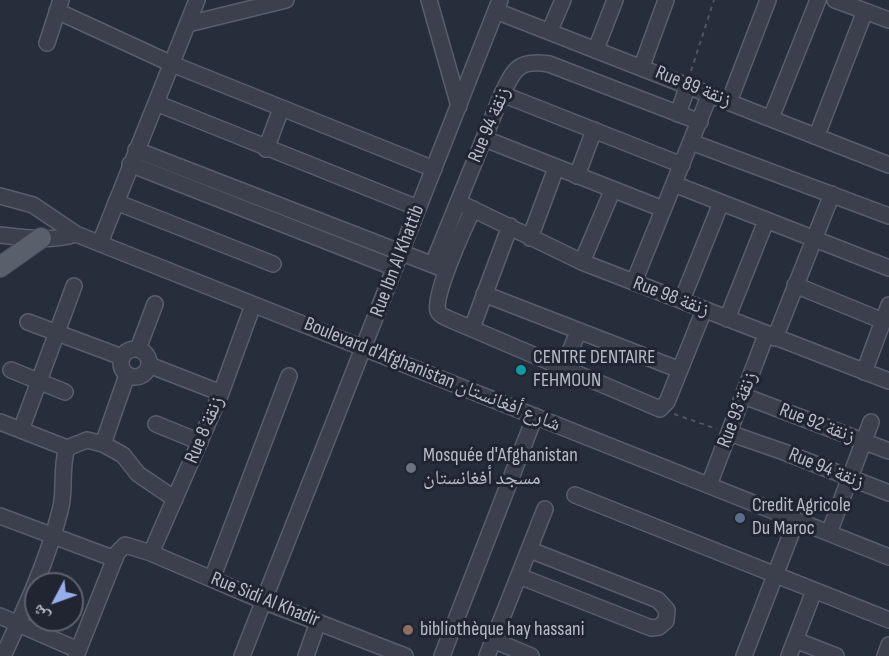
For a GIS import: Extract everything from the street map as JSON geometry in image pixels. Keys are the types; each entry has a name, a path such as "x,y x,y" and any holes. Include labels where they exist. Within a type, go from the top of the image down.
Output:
{"main road":[{"path":"0,267 41,238"}],"street":[{"path":"100,243 197,0"},
{"path":"188,24 286,0"},
{"path":"429,0 459,106"},
{"path":"550,30 563,0"},
{"path":"596,49 615,0"},
{"path":"642,66 666,0"},
{"path":"729,102 768,0"},
{"path":"771,118 818,0"},
{"path":"835,0 889,20"},
{"name":"Rue Ibn Al Khattib","path":"242,656 498,5"},
{"name":"Rue 89 زنقة","path":"498,5 596,49 889,165"},
{"path":"47,43 59,6 172,64 434,169"},
{"path":"817,135 865,11"},
{"name":"Rue 94 زنقة","path":"433,264 502,94 517,69 535,62 549,64 700,122"},
{"path":"678,114 688,85"},
{"path":"502,94 682,165"},
{"path":"634,282 710,94"},
{"path":"156,104 418,208"},
{"path":"266,149 281,109"},
{"path":"577,176 594,130"},
{"path":"484,139 663,209"},
{"path":"691,142 889,216"},
{"path":"133,158 398,261 433,264 448,270"},
{"path":"530,238 556,168"},
{"path":"674,184 766,221 815,237 889,268"},
{"path":"582,262 613,189"},
{"name":"Rue 93 زنقة","path":"709,485 744,396 795,285 832,194"},
{"name":"Boulevard d'Afghanistan شارع أفغانستان","path":"0,196 33,205 76,234 889,557"},
{"path":"116,202 273,264"},
{"name":"Rue 98 زنقة","path":"458,202 582,262 889,381"},
{"path":"682,300 721,203"},
{"path":"474,209 448,270 438,308 440,314 449,319 564,366 660,409 667,402 704,310"},
{"path":"727,319 766,221"},
{"path":"472,328 510,226"},
{"name":"Boulevard d'Afghanistan شارع أفغانستان","path":"0,235 63,238 76,234"},
{"path":"795,285 883,321"},
{"path":"21,430 74,286"},
{"path":"484,294 680,370"},
{"path":"138,349 155,304"},
{"name":"Rue 8 زنقة","path":"151,553 200,442 253,305"},
{"path":"864,372 889,305"},
{"path":"28,322 122,357"},
{"path":"564,366 578,332"},
{"path":"138,349 146,355 149,365 139,377 127,375 121,367 122,357 128,350 138,349"},
{"path":"149,365 220,393"},
{"path":"11,370 64,392"},
{"path":"104,444 127,375"},
{"path":"212,579 289,376"},
{"name":"Rue 92 زنقة","path":"744,396 889,451"},
{"path":"442,656 535,416"},
{"path":"0,422 67,448 87,440 104,444 123,455 138,474 175,499"},
{"path":"829,533 871,422"},
{"path":"156,424 200,442"},
{"name":"Rue 94 زنقة","path":"729,433 889,493"},
{"path":"3,656 53,536 61,509 62,465 67,448"},
{"path":"575,495 889,620"},
{"path":"487,656 545,510"},
{"path":"0,516 115,559 77,653 0,616"},
{"path":"744,656 796,521"},
{"name":"Rue Sidi Al Khadir","path":"115,559 125,545 151,553 262,601 405,656"},
{"path":"519,576 651,628 659,627 666,621 667,610 658,600 530,550"},
{"path":"789,656 814,591"},
{"path":"306,656 318,622"},
{"path":"493,640 531,656"},
{"path":"795,640 836,656"},
{"path":"885,656 889,645"}],"path":[{"path":"688,85 714,0"},
{"path":"660,409 729,433"}],"place":[{"name":"CENTRE DENTAIRE FEHMOUN","path":"521,370"},
{"name":"Mosquée d'Afghanistan مسجد أفغانستان","path":"411,468"},
{"name":"Credit Agricole Du Maroc","path":"740,518"},
{"name":"bibliothèque hay hassani","path":"408,630"}]}
